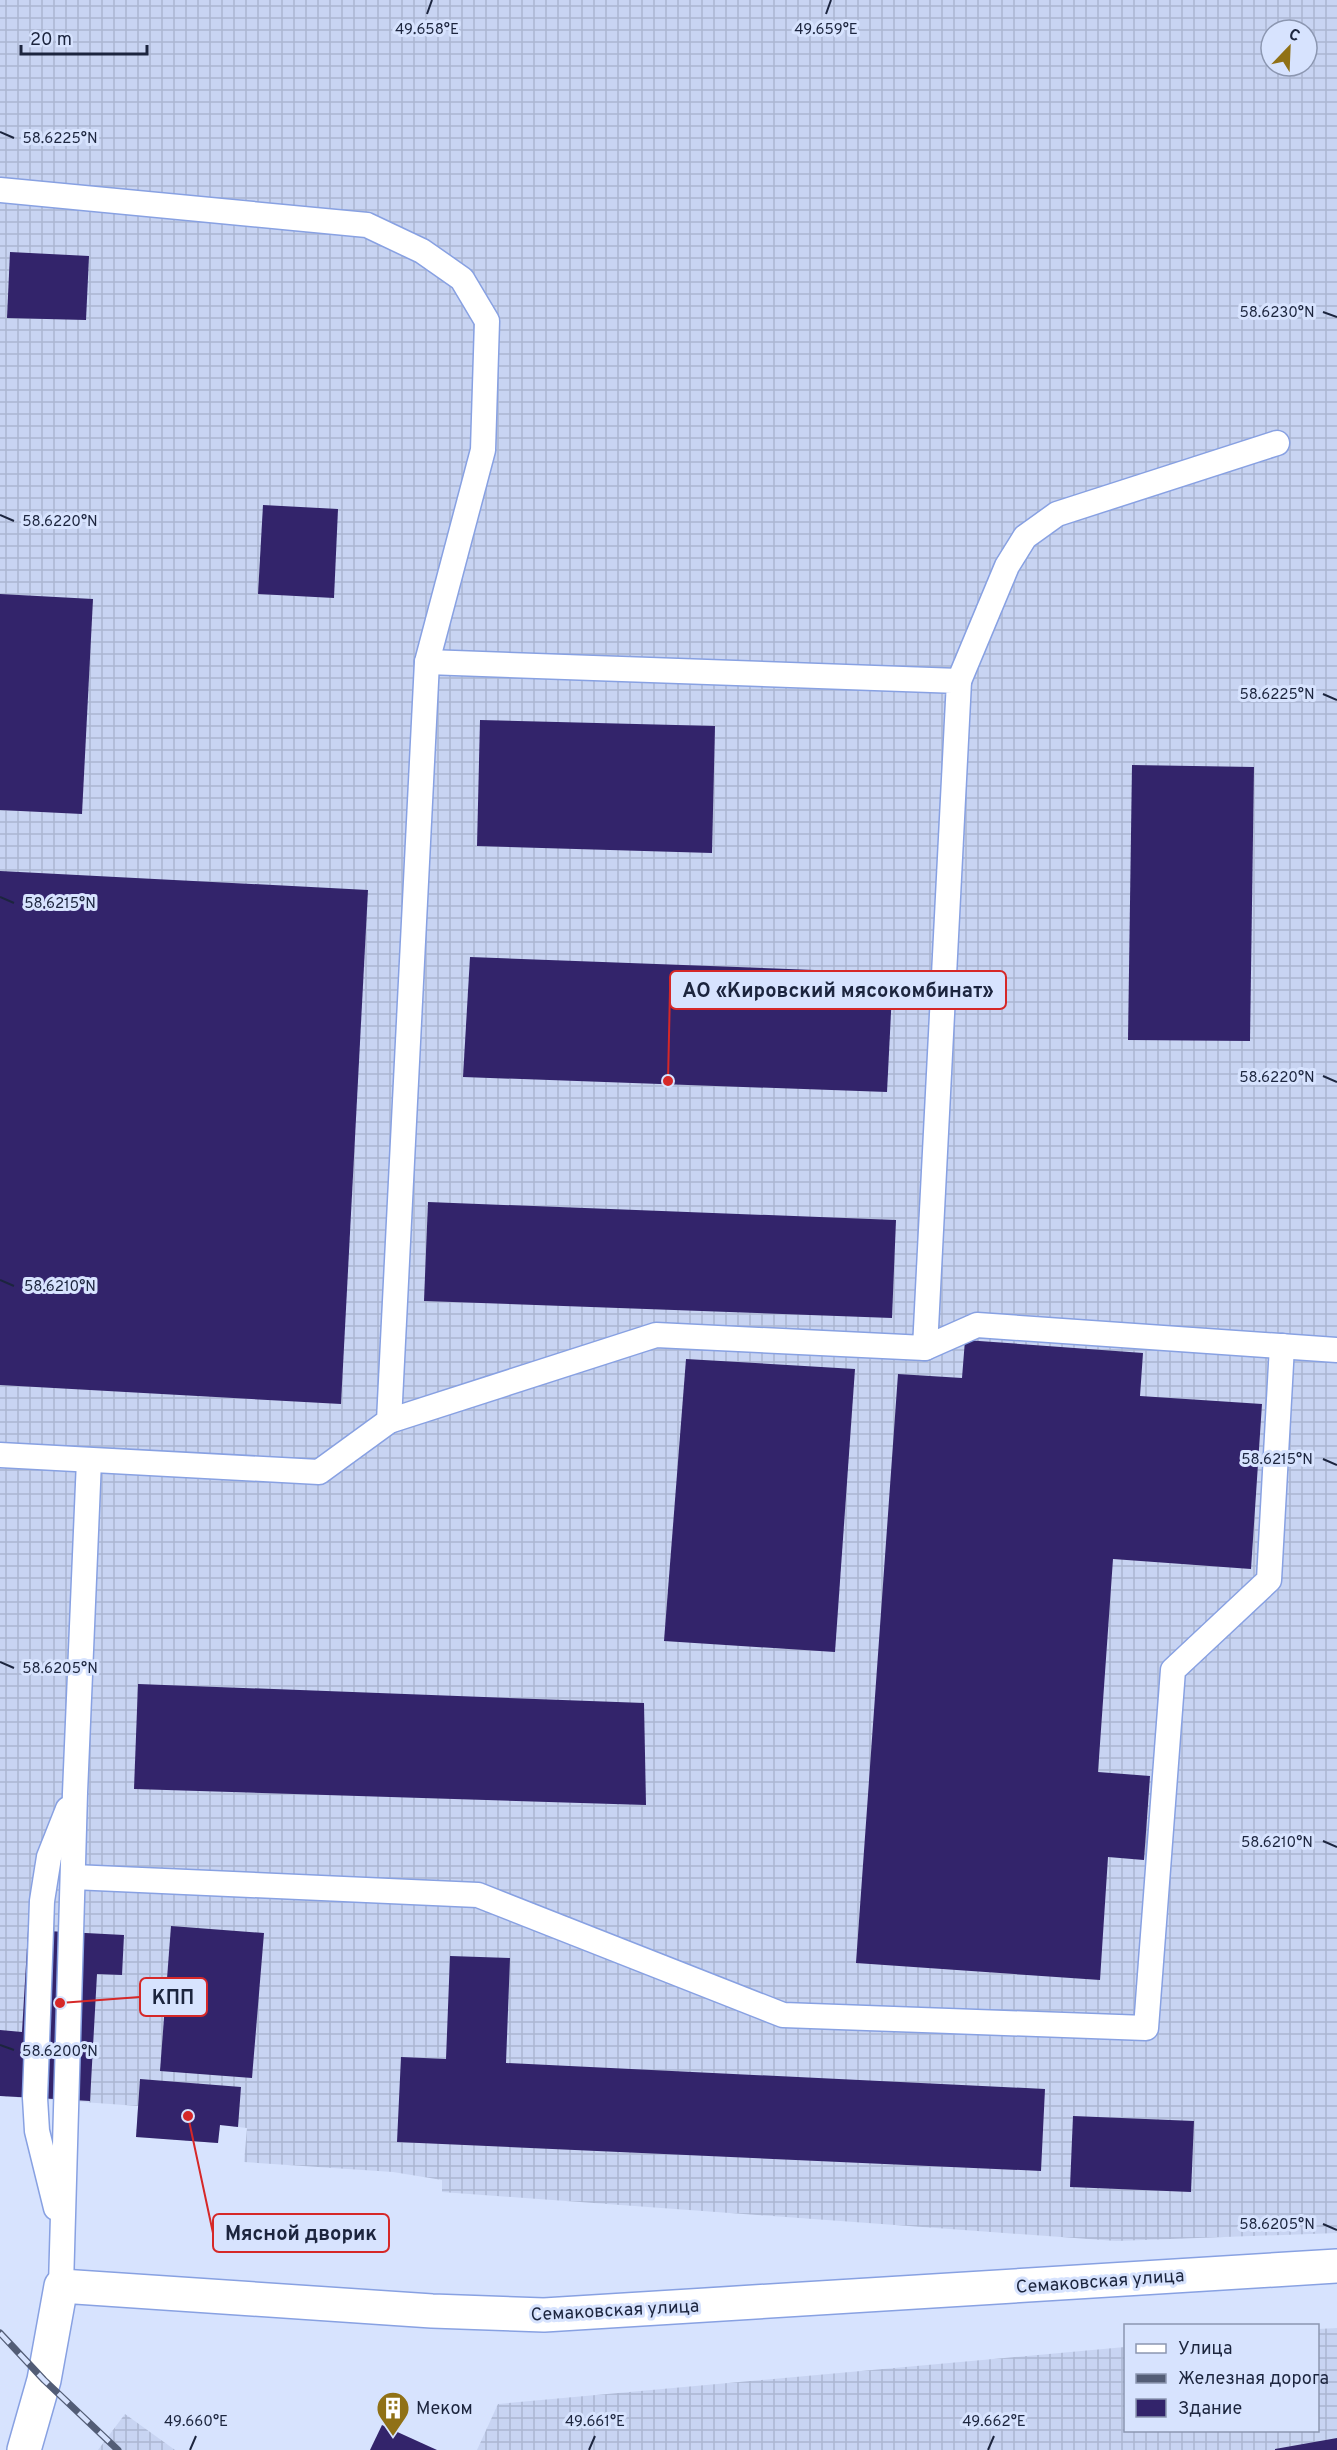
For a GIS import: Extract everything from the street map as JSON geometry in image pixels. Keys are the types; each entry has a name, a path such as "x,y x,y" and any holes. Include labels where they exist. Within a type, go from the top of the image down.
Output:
{"street":[{"name":"Семаковская улица","path":"61,2286 432,2311 544,2315 1337,2266"},
{"path":"24,2450 44,2380 61,2286"}],"lane":[{"path":"0,190 367,225 422,251 462,279 487,321 483,450 427,662 389,1421"},
{"path":"926,1348 959,681 1007,566 1025,537 1057,514 1277,443"},
{"path":"427,662 959,681"},
{"path":"0,1455 319,1472 389,1421 656,1335 926,1348 977,1325 1337,1350"},
{"path":"73,1877 478,1895 783,2014 1146,2028 1173,1670 1269,1580 1282,1346"},
{"path":"61,2286 75,1793 89,1460"},
{"path":"62,2235 37,2131 35,2098 42,1901 49,1857 75,1793"}],"shaded area":[{"path":"0,0 1337,0 1337,2233 1116,2241 442,2192 442,2180 393,2172 244,2162 247,2128 220,2125 218,2143 136,2137 138,2106 0,2096"},
{"path":"1337,2328 1337,2450 477,2450 498,2404 1124,2347 1124,2432 1319,2432 1319,2329"},
{"path":"125,2414 175,2450 98,2450"}],"building":[{"path":"10,252 89,256 86,320 7,318"},
{"path":"263,505 338,509 334,598 258,594"},
{"path":"0,594 93,599 82,814 0,810"},
{"path":"480,720 715,726 712,853 477,846"},
{"path":"1132,765 1254,767 1250,1041 1128,1040"},
{"path":"0,871 368,890 341,1404 0,1385"},
{"path":"470,957 893,973 887,1092 463,1077"},
{"path":"428,1202 896,1220 892,1318 424,1301"},
{"path":"965,1340 1143,1353 1140,1396 1262,1404 1251,1569 1113,1559 1098,1772 1150,1776 1144,1860 1108,1857 1100,1980 856,1963 898,1374 962,1378"},
{"path":"686,1359 855,1369 835,1652 664,1641"},
{"path":"138,1684 644,1703 646,1805 134,1789"},
{"path":"171,1926 264,1933 252,2078 160,2071"},
{"path":"28,1930 124,1935 122,1975 97,1974 90,2101 0,2096 0,2030 22,2032"},
{"path":"450,1956 510,1958 506,2063 1045,2089 1041,2171 397,2142 401,2057 446,2059"},
{"path":"140,2079 241,2087 238,2127 220,2125 218,2143 136,2137"},
{"path":"1073,2116 1194,2121 1191,2192 1070,2187"},
{"name":"Меком","path":"382,2425 437,2450 370,2450"},
{"path":"1337,2438 1337,2450 1275,2450 1275,2449"}],"railway":[{"path":"0,2333 44,2380 118,2450"}],"place":[{"name":"АО «Кировский мясокомбинат»","path":"668,1081"},
{"name":"КПП","path":"60,2003"},
{"name":"Мясной дворик","path":"188,2116"},
{"name":"Меком","path":"393,2437"}]}
